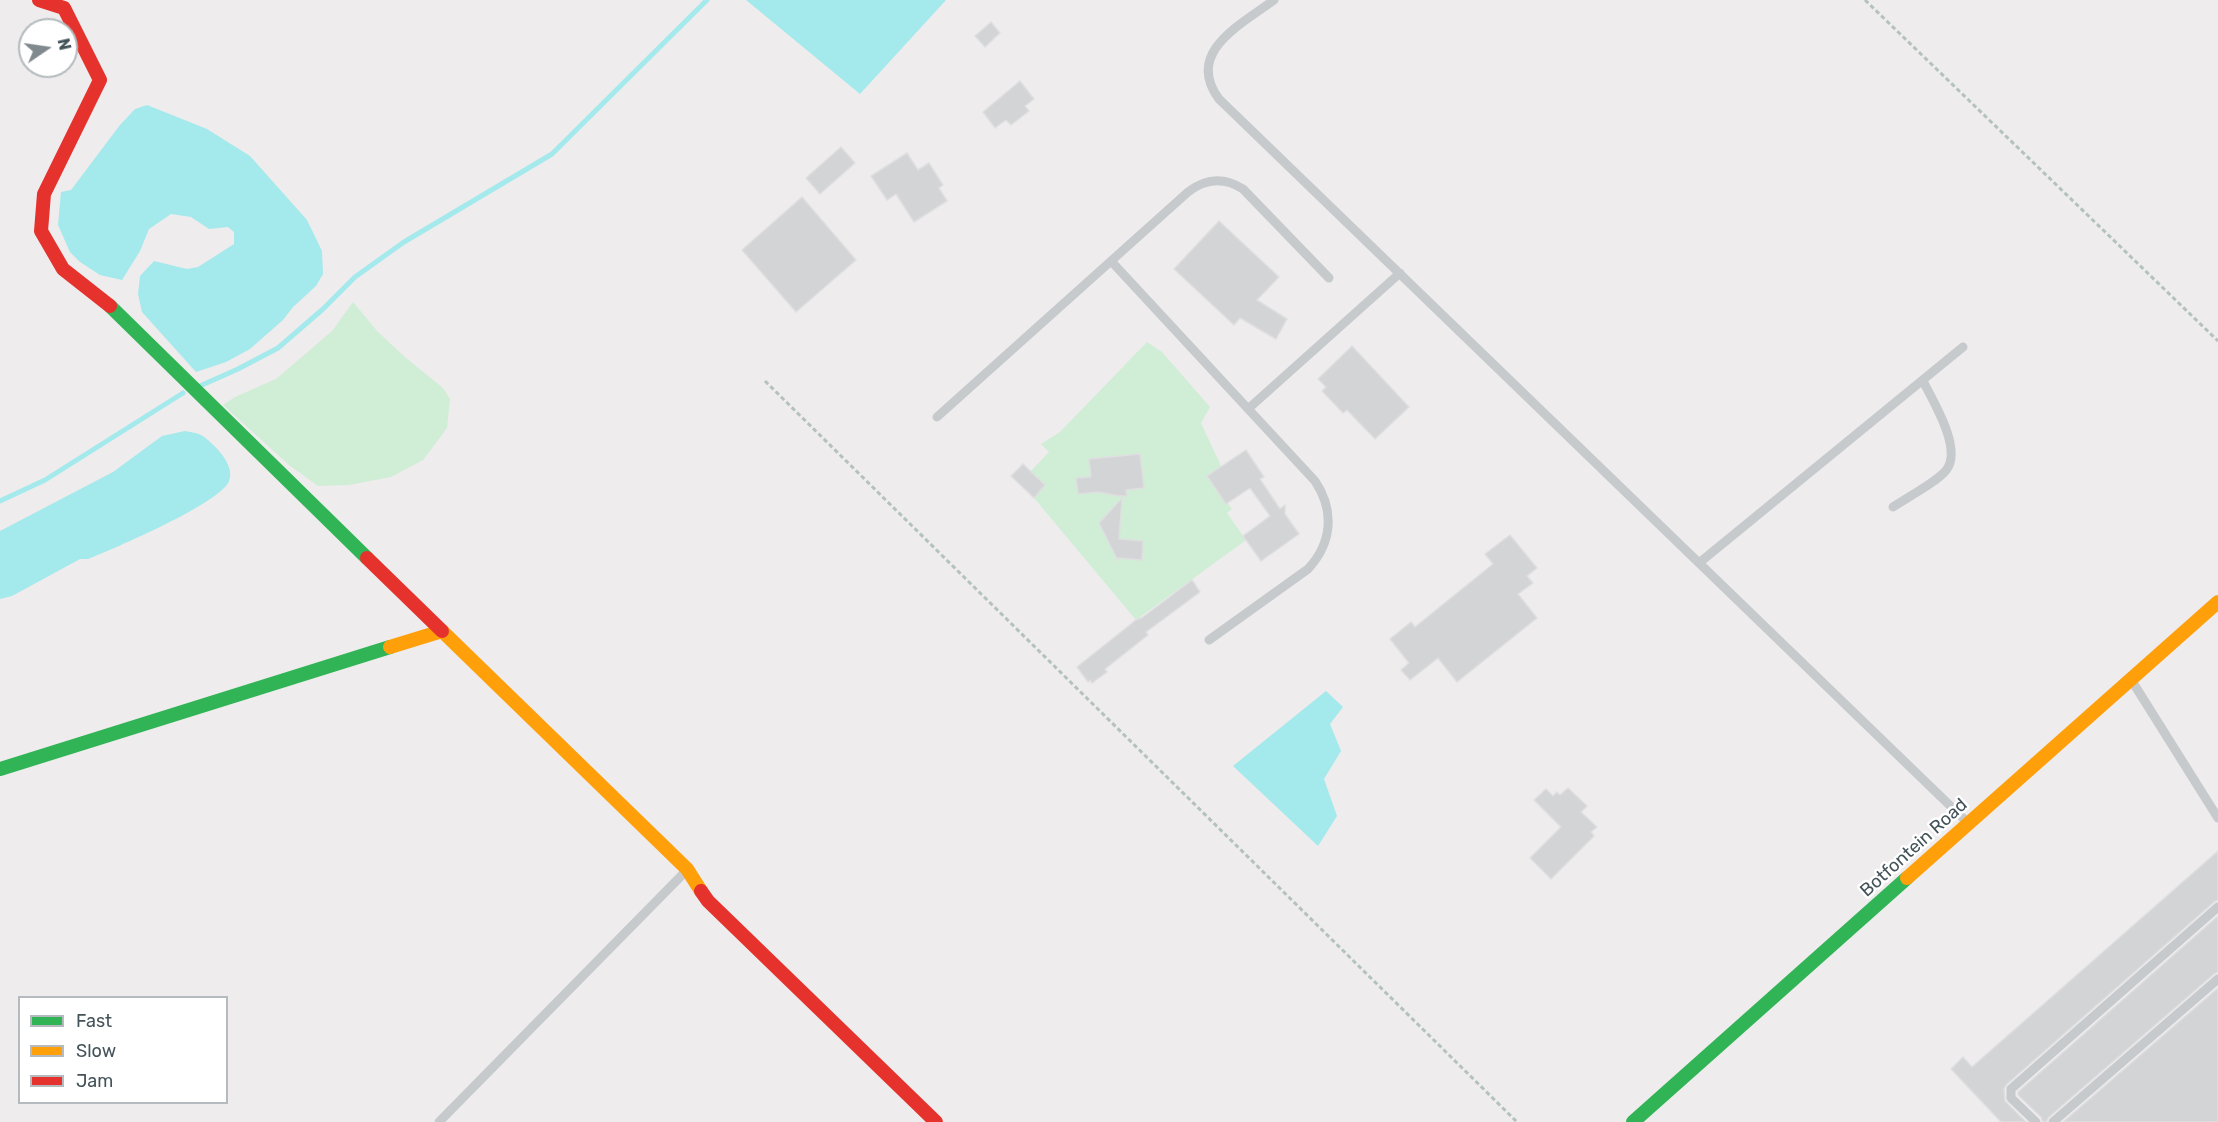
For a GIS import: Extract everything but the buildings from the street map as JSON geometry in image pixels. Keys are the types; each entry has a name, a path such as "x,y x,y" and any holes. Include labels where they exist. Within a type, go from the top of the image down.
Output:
{"street":[{"path":"39,0 64,8 100,80 44,194 41,231 63,269 121,315 170,367 687,869 708,901 936,1122"},
{"name":"Botfontein Road","path":"1633,1122 2218,602"},
{"path":"0,769 442,631"}],"lane":[{"path":"1274,0 1226,36 1214,49 1208,65 1208,74 1214,91 1969,824"},
{"path":"937,417 1194,187 1210,181 1227,181 1244,189 1329,278"},
{"path":"1111,261 1321,489 1328,508 1329,529 1322,551 1308,569 1209,640"},
{"path":"1248,409 1400,273"},
{"path":"1699,563 1963,347"},
{"path":"1893,507 1939,477 1948,468 1952,456 1951,443 1923,381"},
{"path":"2131,679 2218,818"},
{"path":"439,1122 687,869"},
{"path":"2036,1122 2011,1098 2011,1089 2218,907"},
{"path":"2053,1122 2218,979"}],"path":[{"path":"1865,0 2218,342"},
{"path":"765,381 1517,1122"}],"green space":[{"path":"353,302 377,331 443,388 450,399 447,428 423,460 391,477 349,485 318,486 289,465 223,405 235,397 276,379 332,331"},
{"path":"1147,342 1162,352 1210,407 1201,423 1221,466 1207,476 1232,509 1227,513 1246,540 1136,620 1034,498 1045,485 1031,471 1049,452 1041,444 1060,432"}],"water":[{"path":"746,0 946,0 860,94"},
{"path":"147,105 207,129 250,156 307,220 322,251 323,274 316,286 293,307 283,320 250,349 226,362 196,372 142,312 138,294 140,276 154,261 187,269 198,267 234,244 234,232 228,227 209,229 191,217 171,214 149,229 140,251 122,280 100,275 80,262 70,252 58,225 61,192 71,190 120,125 135,109"},
{"path":"185,431 203,436 225,459 230,475 229,481 222,490 187,513 165,524 88,559 80,559 12,596 0,599 0,531 113,472 162,436"},
{"path":"1326,691 1343,707 1330,724 1341,751 1324,779 1337,816 1318,846 1233,766"}],"waterway":[{"path":"202,385 278,348 323,309 355,277 404,242 552,154 707,0"},
{"path":"0,501 45,480 183,393"}],"traffic: fast":[{"path":"110,306 367,558"},
{"path":"0,769 390,647"},
{"path":"1633,1122 1907,878"}],"traffic: slow":[{"path":"1907,878 2218,602"},
{"path":"390,647 442,631 687,869 701,891"}],"traffic: jam":[{"path":"39,0 64,8 100,80 44,194 41,231 63,269 110,306"},
{"path":"367,558 442,631"},
{"path":"701,891 708,901 936,1122"}]}
